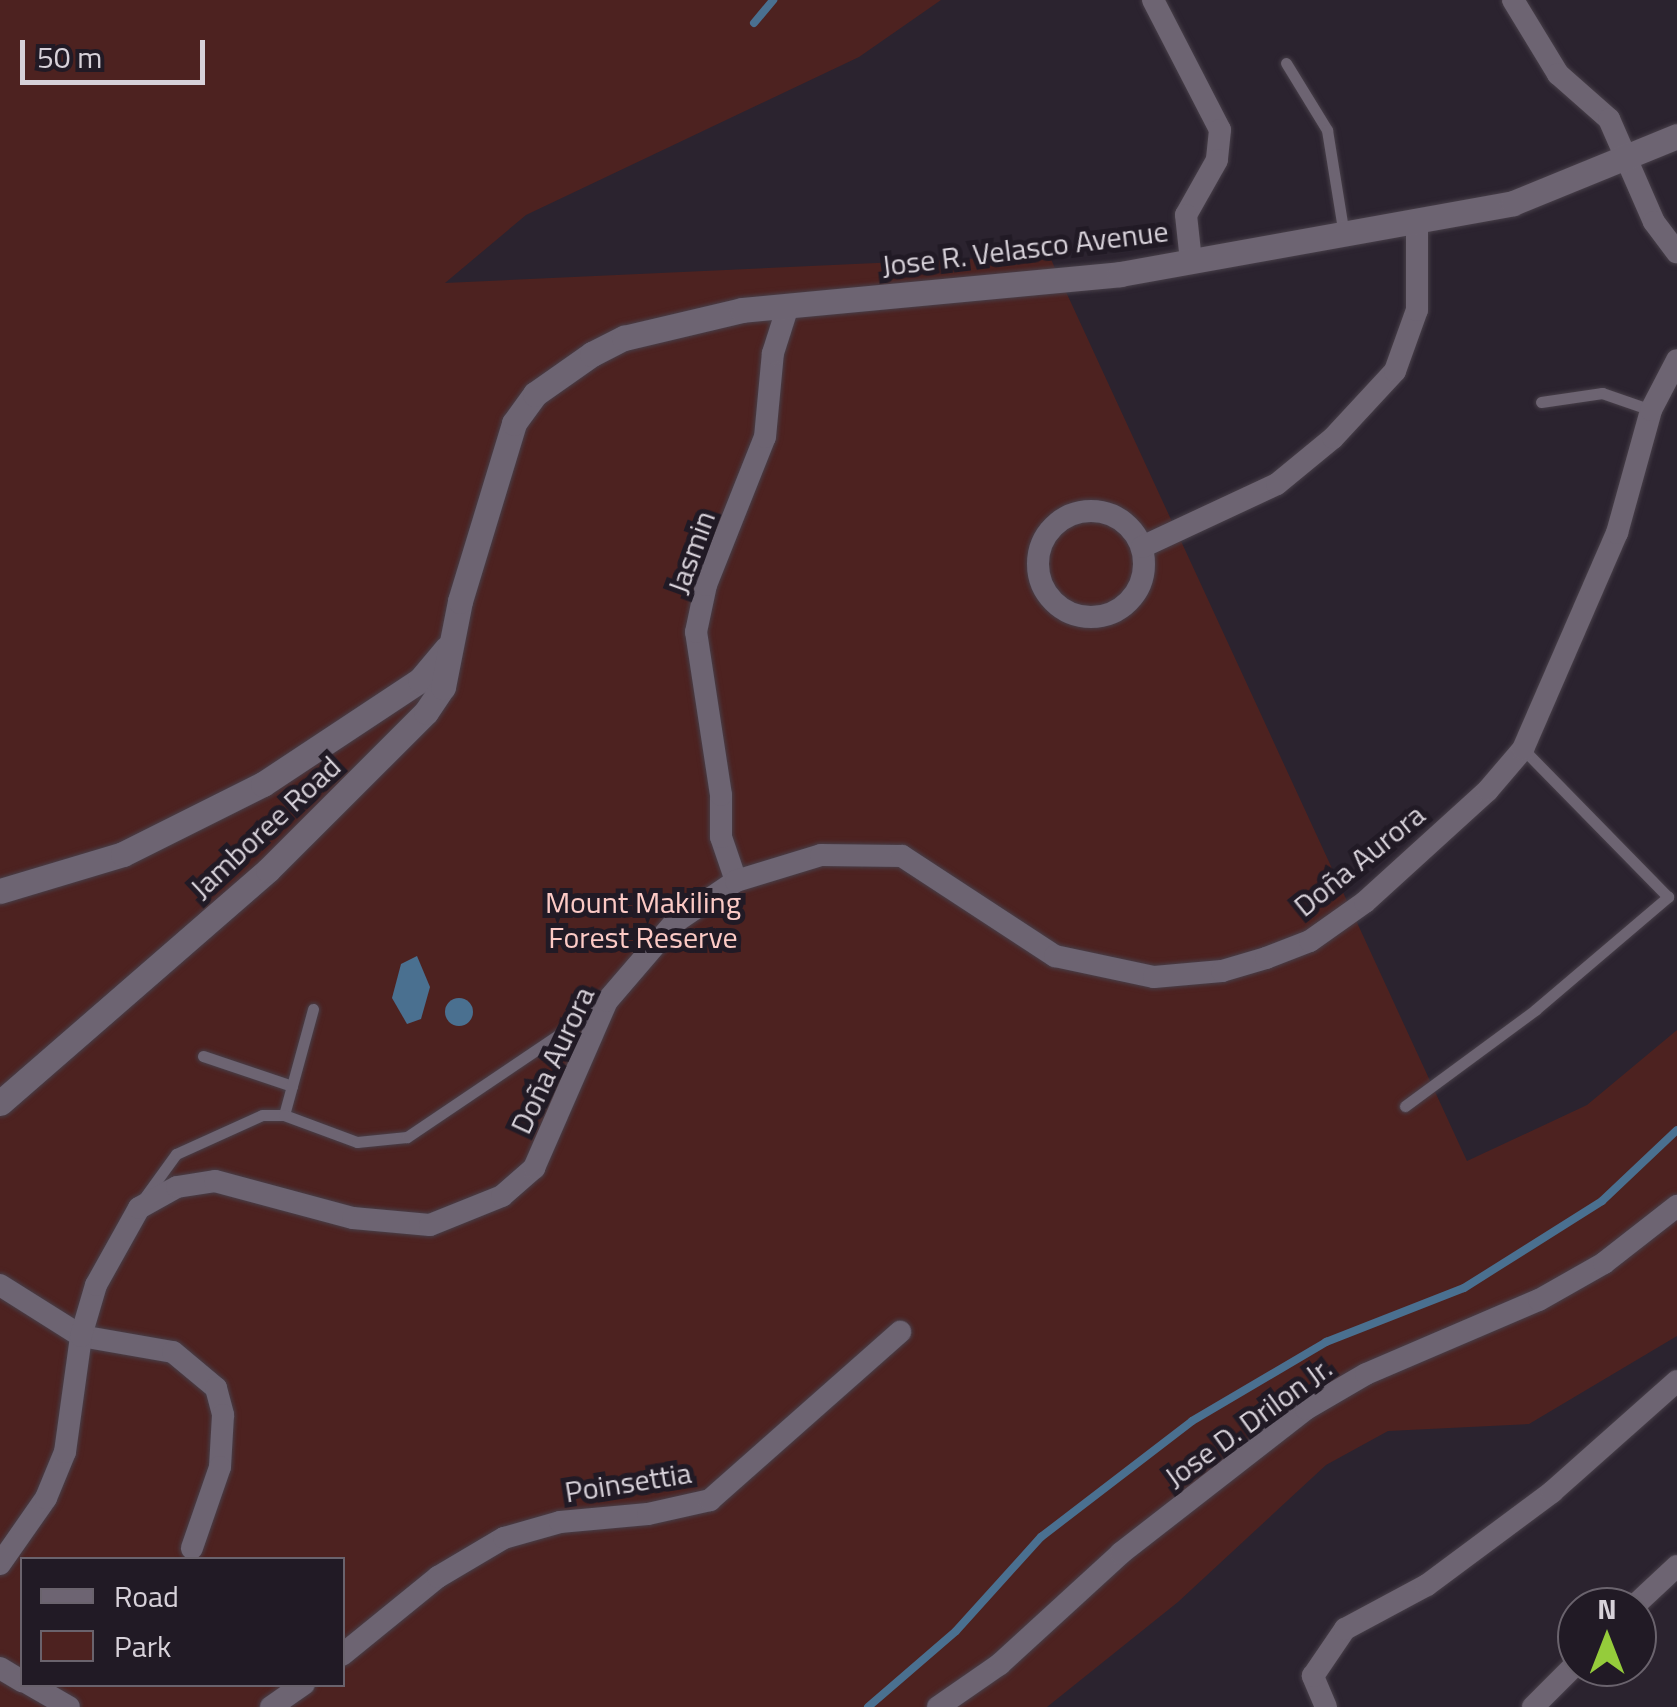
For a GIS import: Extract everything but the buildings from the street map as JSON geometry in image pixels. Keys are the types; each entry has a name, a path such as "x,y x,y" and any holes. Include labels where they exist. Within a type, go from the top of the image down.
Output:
{"main road":[{"name":"Jose R. Velasco Avenue","path":"480,536 514,423 561,372 624,338 788,306 998,289 1191,261 1512,203 1624,162 1677,136"},
{"name":"Jamboree Road","path":"0,1103 360,786 443,686 447,648 480,536"},
{"path":"0,891 124,854 263,784 420,680 447,648"}],"street":[{"path":"1153,0 1220,130 1217,160 1186,215 1191,261"},
{"path":"1513,0 1558,74 1609,120 1624,162 1677,252"},
{"path":"1142,547 1277,484 1334,438 1395,371 1417,310 1417,220"},
{"name":"Jasmin","path":"736,881 721,837 721,794 696,632 706,585 765,437 773,353 788,306"},
{"name":"Doña Aurora","path":"138,1208 177,1187 215,1181 353,1218 430,1225 502,1196 534,1168 607,1002 674,924 736,881 820,855 902,856 1054,956 1154,977 1222,972 1310,941 1365,902 1488,790 1523,749 1617,533 1651,410 1677,360"},
{"path":"1110,514 1142,547 1138,590 1102,617 1072,615 1040,585 1038,554 1064,517 1110,514"},
{"name":"Jose D. Drilon Jr.","path":"938,1707 1000,1664 1121,1554 1306,1409 1366,1374 1539,1300 1604,1263 1677,1206"},
{"path":"0,1564 46,1498 65,1452 81,1336 96,1285 138,1208"},
{"path":"0,1285 81,1336 173,1352 216,1388 223,1414 220,1467 192,1548"},
{"name":"Poinsettia","path":"345,1653 438,1577 504,1538 560,1522 648,1514 710,1500 900,1332"},
{"path":"1326,1707 1314,1676 1345,1628 1427,1586 1552,1492 1677,1381"},
{"path":"1654,1587 1677,1566"},
{"path":"1533,1707 1557,1683"},
{"path":"34,1687 69,1707"},
{"path":"272,1707 300,1687"}],"lane":[{"path":"1286,63 1327,130 1344,235"},
{"path":"1542,402 1602,393 1651,410"},
{"path":"1405,1106 1535,1010 1668,897 1523,749"},
{"path":"138,1208 176,1154 217,1130 284,1115 356,1142 407,1138 607,1002"},
{"path":"284,1115 313,1009"},
{"path":"203,1056 292,1086"}],"green space":[{"name":"Mount Makiling Forest Reserve","path":"0,0 941,0 859,57 526,215 445,283 1049,255 1467,1161 1587,1105 1677,1030 1677,1336 1529,1424 1388,1431 1326,1465 1178,1602 1047,1707 0,1707"}],"water":[{"path":"417,956 430,987 421,1019 407,1024 392,998 401,964"},
{"path":"459,998 469,1002 473,1012 469,1022 459,1026 449,1022 445,1012 449,1002"}],"waterway":[{"path":"754,23 773,0"},
{"path":"868,1707 956,1631 1041,1537 1192,1421 1326,1342 1464,1288 1602,1201 1677,1130"}]}
